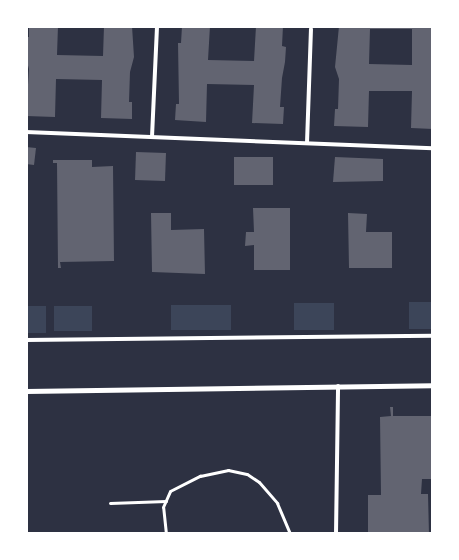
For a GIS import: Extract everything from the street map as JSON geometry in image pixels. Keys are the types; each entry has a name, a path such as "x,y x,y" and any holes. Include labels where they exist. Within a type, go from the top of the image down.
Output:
{"street":[{"path":"26,391 433,385"}],"lane":[{"path":"152,137 157,26"},
{"path":"307,143 311,29"},
{"path":"26,132 433,148"},
{"path":"26,340 433,336"},
{"path":"336,534 338,386"}],"path":[{"path":"166,534 163,507 170,491 200,476 228,470 247,474 259,482 277,503 290,534"},
{"path":"110,503 166,501"}],"shaded area":[{"path":"409,302 433,302 433,329 409,329"},
{"path":"294,303 334,303 334,330 294,330"},
{"path":"171,305 231,305 231,330 171,330"},
{"path":"26,306 46,306 46,333 26,333"},
{"path":"54,306 92,306 92,331 54,331"}],"building":[{"path":"29,26 58,26 57,55 103,56 104,26 132,26 134,57 130,72 129,102 132,102 132,119 101,118 102,80 56,79 55,117 26,116 29,69 26,58 26,37 29,37"},
{"path":"182,26 210,26 208,60 254,61 256,26 283,26 282,46 286,47 280,107 284,107 283,124 252,123 254,85 207,84 206,122 175,120 176,104 179,104 178,43 181,43"},
{"path":"339,26 433,26 433,129 411,128 412,91 369,91 368,127 334,126 335,109 338,109 339,79 335,67","holes":["370,29 412,29 412,65 369,64"]},
{"path":"26,147 36,148 34,165 26,164"},
{"path":"136,152 166,153 165,181 135,180"},
{"path":"234,157 273,157 273,185 234,185"},
{"path":"335,157 383,159 383,181 333,182"},
{"path":"53,160 92,160 92,167 113,166 114,261 60,262 61,268 58,268 57,163 53,163"},
{"path":"253,208 290,208 290,270 254,270 254,245 245,246 246,232 254,232"},
{"path":"151,213 171,213 171,230 204,229 205,274 152,272"},
{"path":"348,213 367,214 366,232 392,232 392,268 349,268"},
{"path":"390,407 393,407 393,416 433,416 433,479 422,479 421,494 428,494 429,534 368,534 368,495 381,495 380,417 391,416"}]}
